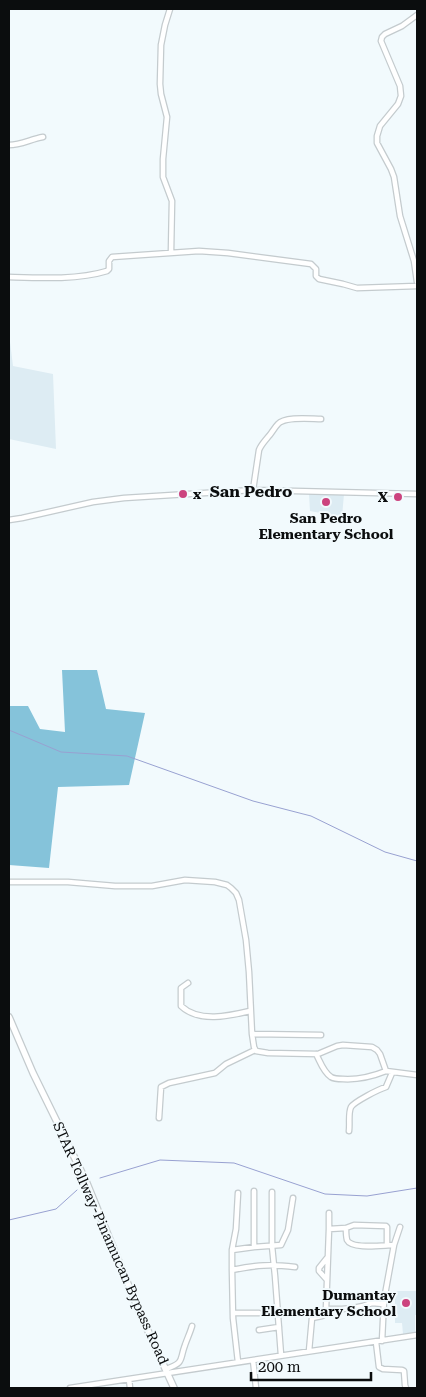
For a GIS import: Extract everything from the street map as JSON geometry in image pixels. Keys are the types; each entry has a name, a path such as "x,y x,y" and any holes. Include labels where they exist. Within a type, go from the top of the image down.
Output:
{"main road":[{"name":"STAR Tollway-Pinamucan Bypass Road","path":"9,1017 33,1074 86,1181 139,1311 174,1388"}],"street":[{"path":"170,9 161,45 160,84 167,117 163,176 172,201 171,252"},
{"path":"417,15 382,37 381,41 400,86 401,96 398,104 380,126 377,136 377,142 394,177 400,216 414,262 417,282"},
{"path":"9,145 17,145 43,137"},
{"path":"9,277 56,277 106,272 109,269 109,261 112,257 200,251 311,264 316,268 316,276 319,280 357,288 417,286"},
{"path":"253,490 258,450 277,425 284,420 321,419"},
{"path":"9,520 93,502 124,498 253,490 417,494"},
{"path":"9,882 68,882 115,886 152,886 185,880 214,882 227,886 236,893 246,940 250,1011 255,1050"},
{"path":"188,983 181,988 180,993 181,1006 188,1012 218,1016 250,1011"},
{"path":"252,1034 321,1035"},
{"path":"159,1118 160,1087 169,1083 215,1073 226,1064 255,1050 268,1053 316,1054 343,1045 372,1048 380,1054 386,1071"},
{"path":"316,1054 322,1066 333,1078 355,1080 386,1071 417,1075"},
{"path":"349,1131 352,1105 374,1091 386,1087 392,1073"},
{"path":"254,1191 254,1247"},
{"path":"272,1192 272,1246 281,1355"},
{"path":"238,1193 236,1230 232,1250 232,1270 234,1336 238,1362"},
{"path":"232,1250 281,1245 288,1230 293,1198"},
{"path":"309,1351 312,1318 325,1314 326,1308 329,1213"},
{"path":"329,1228 346,1228 354,1225 384,1226 387,1227 387,1245"},
{"path":"382,1341 384,1304 394,1245 400,1227"},
{"path":"346,1228 347,1240 354,1245 394,1245"},
{"path":"327,1257 319,1268 320,1274 327,1280"},
{"path":"232,1270 257,1265 295,1268"},
{"path":"326,1308 353,1308 372,1302 384,1304"},
{"path":"233,1313 259,1314"},
{"path":"167,1371 180,1362 192,1326"},
{"path":"259,1330 279,1327"},
{"path":"70,1388 167,1371 417,1335"},
{"path":"376,1342 379,1367 402,1370 404,1372 404,1386 406,1388"},
{"path":"253,1360 256,1388"},
{"path":"129,1379 130,1388"}],"shaded area":[{"path":"9,334 13,366 53,374 56,449 9,439"},
{"name":"San Pedro Elementary School","path":"309,494 344,494 342,517 310,511"},
{"path":"62,670 97,670 106,709 145,713 129,785 58,787 49,868 9,865 9,706 28,706 40,729 65,732"},
{"name":"Dumantay Elementary School","path":"395,1291 417,1291 415,1333 403,1334 402,1323 395,1323"}],"waterway":[{"path":"9,730 61,752 127,756 253,801 311,816 385,852 417,861"},
{"path":"100,1178 160,1160 234,1163 325,1194 367,1196 417,1188"},
{"path":"9,1220 56,1209 77,1190"}],"place":[{"name":"x","path":"183,494"},
{"name":"X","path":"398,497"},
{"name":"San Pedro Elementary School","path":"326,502"},
{"name":"Dumantay Elementary School","path":"406,1303"}],"district":[{"name":"San Pedro","path":"251,491"}]}
